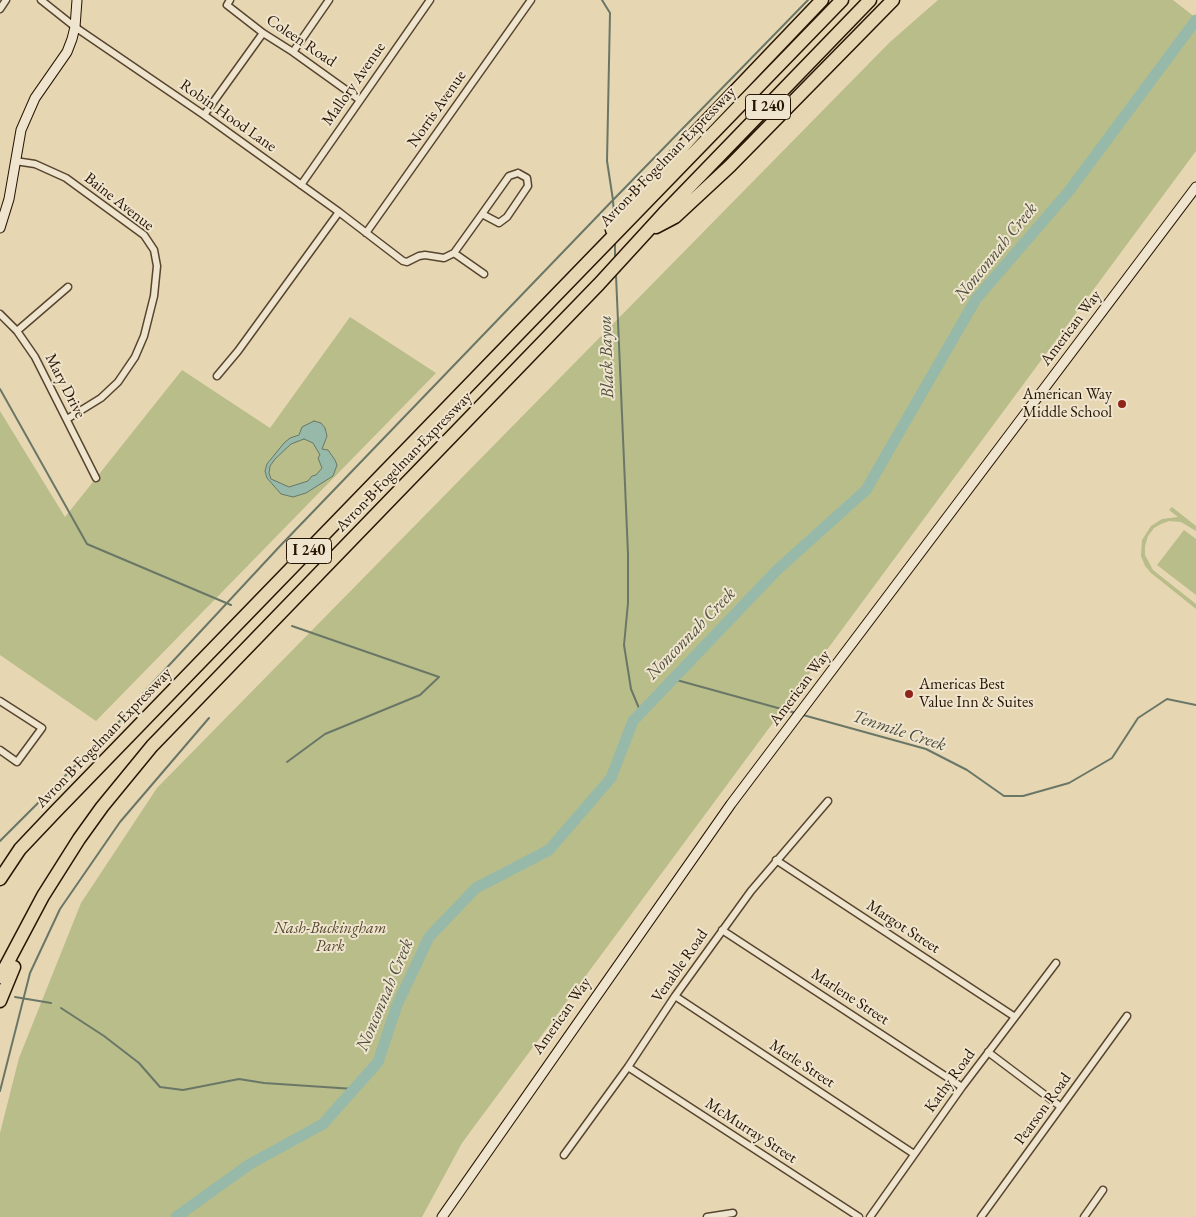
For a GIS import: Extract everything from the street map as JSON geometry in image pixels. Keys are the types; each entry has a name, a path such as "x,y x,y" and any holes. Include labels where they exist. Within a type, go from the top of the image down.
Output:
{"highway":[{"path":"637,205 706,120 822,0"},
{"name":"Avron B Fogelman Expressway","path":"0,879 20,849 597,253 623,214 637,205 842,0"},
{"name":"Avron B Fogelman Expressway","path":"0,977 55,876 89,824 152,746 599,284 870,0"},
{"path":"645,234 676,217 712,184 893,0"},
{"path":"0,869 20,849"},
{"path":"0,1002 15,964 23,933"}],"main road":[{"path":"0,228 9,199 21,130 35,98 67,52 75,26 77,0"},
{"name":"American Way","path":"442,1217 684,868 1196,187"}],"street":[{"path":"0,9 6,0"},
{"name":"Robin Hood Lane","path":"41,0 339,212 397,257 407,262 419,256 444,258 454,253"},
{"path":"293,52 329,0"},
{"name":"Mallory Avenue","path":"301,185 430,0"},
{"name":"Norris Avenue","path":"366,233 531,0"},
{"name":"Coleen Road","path":"228,3 263,33 360,100"},
{"path":"204,115 263,33"},
{"name":"Baine Avenue","path":"15,161 35,164 66,178 144,235 154,250 157,266 154,296 144,336 135,357 118,382 67,419"},
{"path":"482,214 496,222 505,220 528,186 527,178 518,173 509,176 454,253 484,274"},
{"path":"217,376 238,352 339,212"},
{"path":"17,331 68,287"},
{"name":"Mary Drive","path":"0,314 17,331 36,358 96,478"},
{"path":"0,701 42,728 17,762 0,750"},
{"name":"Venable Road","path":"564,1155 628,1067 722,930 776,860 828,801"},
{"name":"Margot Street","path":"776,860 1015,1017"},
{"name":"Marlene Street","path":"722,930 962,1087"},
{"name":"Kathy Road","path":"870,1217 962,1087 1056,963"},
{"name":"Merle Street","path":"675,996 914,1154"},
{"name":"Pearson Road","path":"981,1217 1127,1016"},
{"path":"988,1052 1061,1107"},
{"name":"McMurray Street","path":"628,1067 859,1217"},
{"path":"1084,1217 1103,1190"},
{"path":"707,1217 733,1213"}],"green space":[{"name":"Nash-Buckingham Park","path":"938,0 1173,0 1196,18 1196,151 462,1143 422,1217 0,1217 0,1133 19,1058 81,903 157,788 890,42"},
{"path":"350,317 436,373 96,721 0,655 0,411 65,517 182,370 270,428"},
{"path":"1172,507 1196,526 1196,531 1181,522 1169,521 1161,524 1154,528 1148,536 1145,555 1153,570 1196,604 1196,609 1151,573 1145,566 1141,556 1142,540 1151,526 1162,519 1178,517 1169,510"},
{"path":"1184,530 1196,539 1196,595 1157,565"}],"shaded area":[{"path":"314,421 321,423 325,428 327,436 322,449 328,450 337,465 333,476 306,493 293,497 281,494 267,478 265,471 267,464 284,443 290,438 299,435 302,427","holes":["304,439 313,443 320,455 318,458 322,468 316,475 312,476 308,481 289,487 271,479 269,473 270,466 291,444"]}],"waterway":[{"name":"Black Bayou","path":"602,0 610,13 607,161 614,217"},
{"path":"0,841 118,723 147,689 280,546 808,0"},
{"name":"Nonconnah Creek","path":"176,1217 250,1164 323,1124 378,1062 397,1005 429,937 476,888 549,850 611,778 633,721 777,570 866,490 976,299 1069,191 1196,20"},
{"name":"Black Bayou","path":"615,242 615,257"},
{"name":"Black Bayou","path":"616,275 628,554 628,603 624,645 631,689 641,713"},
{"path":"0,389 87,544 231,605"},
{"path":"287,762 325,734 420,695 439,677 292,626"},
{"name":"Tenmile Creek","path":"673,679 796,713"},
{"name":"Tenmile Creek","path":"803,715 926,749 967,770 1004,796 1023,796 1069,783 1112,758 1138,718 1167,699 1196,705"},
{"path":"0,1091 30,973 60,909 120,822 209,718"},
{"path":"15,997 51,1003"},
{"path":"61,1008 104,1036 139,1063 160,1087 183,1090 239,1079 264,1083 354,1089"}],"place":[{"name":"American Way Middle School","path":"1122,404"},
{"name":"Americas Best Value Inn & Suites","path":"909,694"}]}
